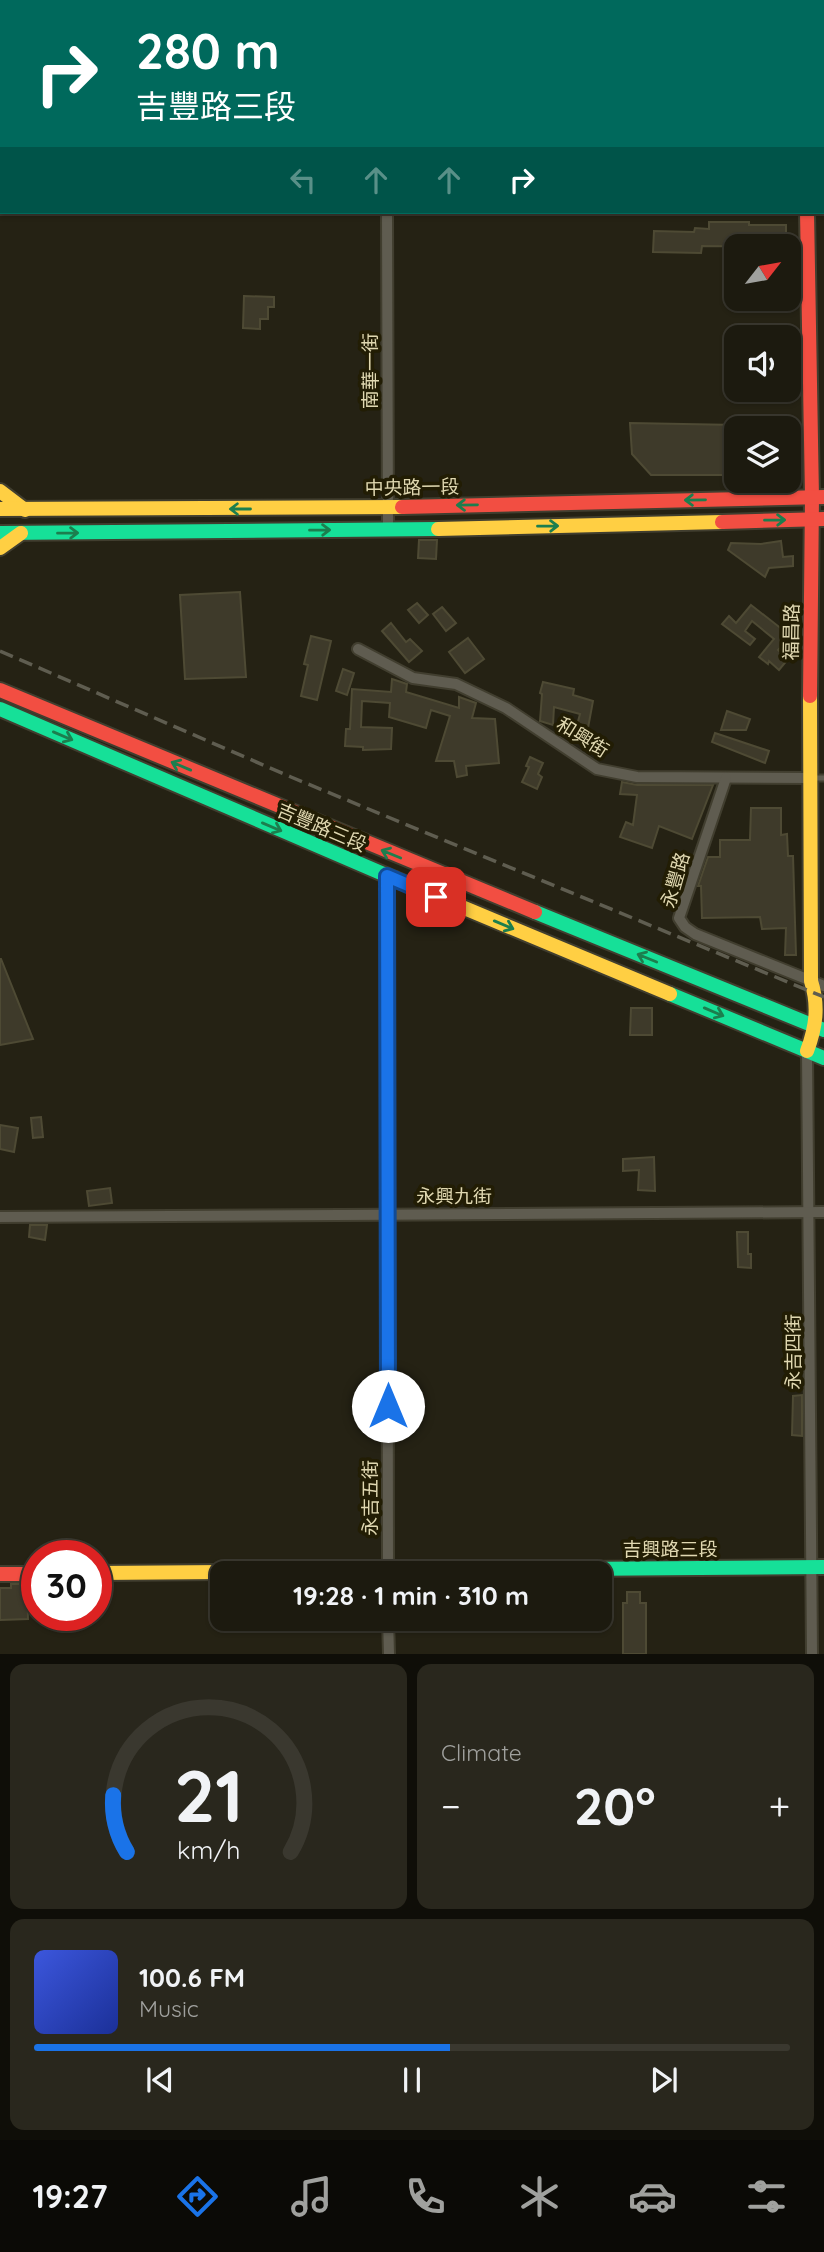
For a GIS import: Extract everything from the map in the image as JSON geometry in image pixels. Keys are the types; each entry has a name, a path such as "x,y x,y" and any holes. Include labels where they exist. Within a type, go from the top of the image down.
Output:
{"street":[{"name":"南華一街","path":"387,214 388,530"},
{"name":"福昌路","path":"807,214 818,497 816,993 820,1028 807,1051"},
{"path":"0,491 25,510"},
{"name":"中央路一段","path":"0,509 387,508 818,497"},
{"path":"0,533 388,530 818,519"},
{"path":"0,548 21,533"},
{"name":"和興街","path":"358,649 413,678 456,684 506,708 597,769 637,777 817,778"},
{"name":"吉豐路三段","path":"0,690 330,829 820,1028"},
{"name":"吉豐路三段","path":"0,709 387,876 824,1058"},
{"name":"永豐路","path":"726,778 679,918 685,927 695,934 818,984"},
{"name":"永吉五街","path":"387,876 388,1561"},
{"name":"永吉四街","path":"807,1051 811,1483 818,1567 812,1654"},
{"name":"永興九街","path":"0,1217 824,1212"},
{"path":"811,1483 824,1483"},
{"name":"吉興路三段","path":"612,1569 818,1567"},
{"name":"吉興路三段","path":"112,1573 210,1573"},
{"path":"0,1574 21,1574"},
{"path":"388,1631 389,1654"}],"building":[{"path":"709,222 749,222 749,225 786,225 786,234 724,234 724,246 702,246 701,253 653,252 654,231 694,232 695,228 709,229"},
{"path":"244,296 274,297 274,307 268,307 268,319 260,319 260,329 243,328"},
{"path":"630,423 724,425 724,475 651,475 632,454"},
{"path":"419,540 437,540 436,559 418,558"},
{"path":"781,541 783,557 793,556 793,566 769,568 765,577 728,550 731,543 761,544"},
{"path":"240,592 246,677 185,679 180,595"},
{"path":"417,603 428,615 419,623 408,610"},
{"path":"751,605 783,630 786,627 793,634 778,650 788,659 779,670 759,657 774,639 752,621 745,631 755,639 750,645 722,624 729,616 736,623"},
{"path":"442,607 456,623 446,631 433,614"},
{"path":"391,623 406,642 410,639 422,651 409,662 382,631"},
{"path":"311,636 331,641 317,700 301,696 308,665 304,664"},
{"path":"468,638 484,659 465,673 449,652"},
{"path":"343,669 354,673 347,695 336,691"},
{"path":"392,679 407,684 406,692 459,708 459,697 476,703 472,718 495,719 499,763 466,766 467,775 457,777 454,761 436,761 450,716 431,710 426,728 389,717 390,703 362,701 361,727 392,728 391,749 363,750 363,747 345,746 346,729 350,729 352,689 391,692"},
{"path":"543,682 574,689 573,695 593,701 588,728 577,725 580,714 554,707 553,725 540,721 540,693"},
{"path":"727,711 750,719 746,730 721,730"},
{"path":"715,733 769,751 765,763 712,742"},
{"path":"530,757 543,763 538,774 542,777 537,789 522,782"},
{"path":"622,782 637,785 713,785 692,839 659,826 652,848 620,837 626,822 633,825 637,795 620,794"},
{"path":"751,808 781,808 781,835 787,834 788,856 793,856 796,955 785,955 786,928 762,929 760,917 702,918 701,886 698,886 708,857 720,857 720,840 750,840"},
{"path":"683,854 691,857 682,883 673,879"},
{"path":"1,959 33,1039 0,1045"},
{"path":"631,1008 652,1008 652,1035 630,1035"},
{"path":"41,1117 43,1137 33,1138 31,1118"},
{"path":"0,1125 18,1128 14,1152 0,1149"},
{"path":"654,1157 655,1191 638,1190 639,1170 623,1171 623,1159"},
{"path":"110,1188 112,1203 89,1206 87,1191"},
{"path":"30,1225 47,1225 45,1240 29,1237"},
{"path":"737,1232 748,1232 751,1268 738,1267"},
{"path":"802,1395 802,1436 792,1435 793,1396"},
{"path":"11,1584 21,1584 21,1619 0,1620 0,1588 11,1588"},
{"path":"627,1592 640,1592 640,1603 646,1603 646,1654 623,1654 623,1603 627,1603"}],"railway":[{"path":"0,651 291,777 824,997"}],"traffic: fast":[{"path":"0,533 438,529"},
{"path":"0,709 395,879"},
{"path":"535,912 824,1030"},
{"path":"670,994 824,1058"},
{"path":"612,1569 824,1567"}],"traffic: slow":[{"path":"0,491 25,510"},
{"path":"0,509 402,507"},
{"path":"438,529 722,522"},
{"path":"0,548 21,533"},
{"path":"807,1051 813,1033 816,1008 811,981 810,696"},
{"path":"395,879 670,994"},
{"path":"112,1573 210,1572"}],"traffic: jam":[{"path":"807,214 812,497 810,696"},
{"path":"402,507 824,497"},
{"path":"722,522 824,519"},
{"path":"0,690 535,912"},
{"path":"0,1574 21,1574"}],"route":[{"path":"388,1406 387,876 436,897"}]}
